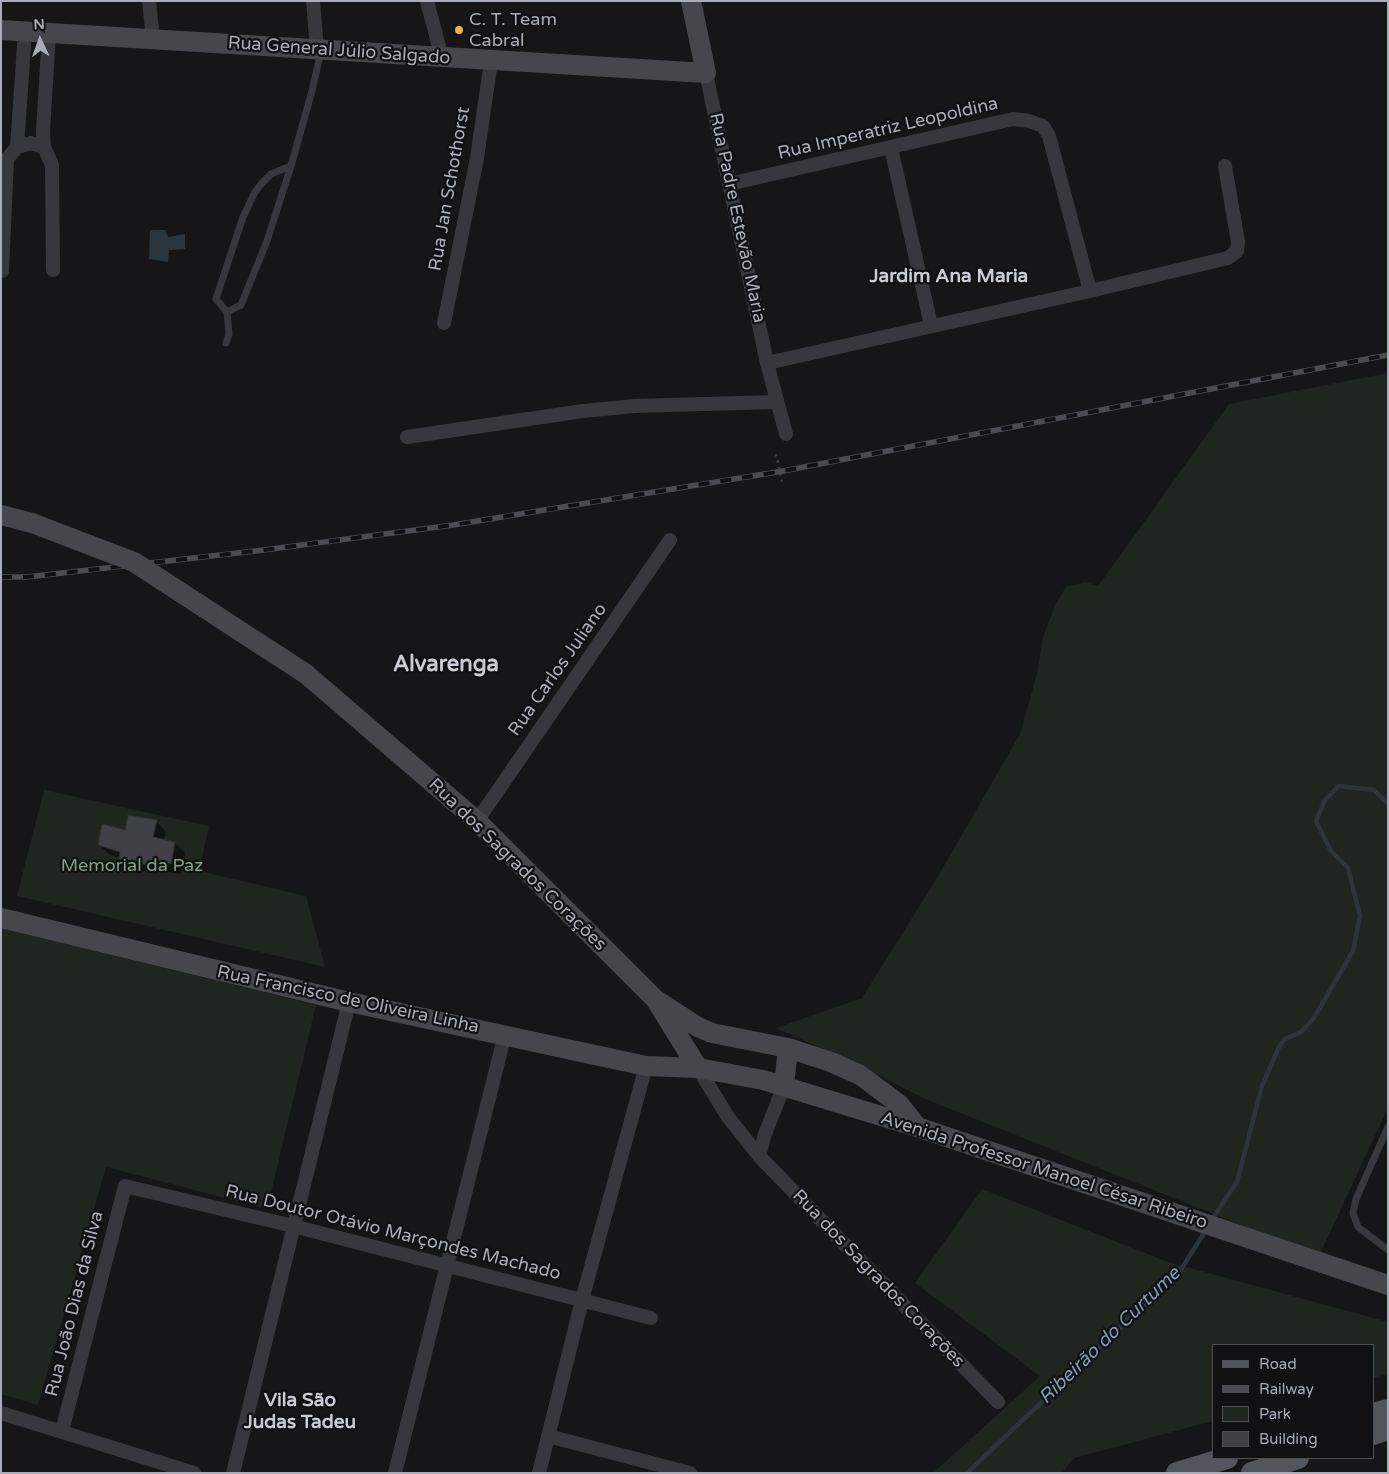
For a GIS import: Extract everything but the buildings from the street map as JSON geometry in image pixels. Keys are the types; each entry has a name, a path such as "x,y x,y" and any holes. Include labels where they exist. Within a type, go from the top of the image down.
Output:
{"main road":[{"name":"Rua Padre Estevão Maria","path":"691,1 706,73"},
{"name":"Rua General Júlio Salgado","path":"1,30 706,73"},
{"name":"Rua dos Sagrados Corações","path":"1,515 32,523 134,562 306,674 477,821 656,1000"},
{"name":"Rua Francisco de Oliveira Linha","path":"1,918 349,1002 505,1034 646,1066 698,1068"},
{"path":"656,1000 698,1027 712,1033 788,1048 831,1062 860,1075 899,1104 917,1127"},
{"path":"656,1000 698,1068"},
{"path":"784,1086 788,1048"},
{"name":"Avenida Professor Manoel César Ribeiro","path":"698,1068 784,1086 917,1127 1388,1285"},
{"path":"1374,1414 1388,1410"},
{"path":"1374,1434 1388,1429"},
{"path":"1177,1473 1224,1459"},
{"path":"1253,1473 1295,1459"}],"street":[{"path":"149,1 153,39"},
{"path":"313,1 319,50"},
{"path":"427,1 442,58"},
{"path":"17,148 26,31"},
{"path":"49,33 44,146 52,165 53,270"},
{"name":"Rua Jan Schothorst","path":"444,323 477,158 491,61"},
{"name":"Rua Padre Estevão Maria","path":"706,73 767,363 786,434"},
{"name":"Rua Imperatriz Leopoldina","path":"729,184 1014,120 1029,121 1042,126 1049,136 1090,291"},
{"path":"2,271 7,159 17,148 31,143 44,146"},
{"path":"891,148 930,325"},
{"path":"767,363 930,325 1090,291 1228,258 1237,251 1238,242 1225,166"},
{"path":"406,437 583,411 634,406 776,402"},
{"name":"Rua Carlos Juliano","path":"477,821 670,540"},
{"path":"232,1473 349,1002"},
{"path":"395,1473 505,1034"},
{"path":"539,1473 582,1300 646,1066"},
{"name":"Rua dos Sagrados Corações","path":"698,1068 728,1117 759,1156 998,1402"},
{"path":"759,1156 765,1134 784,1086"},
{"name":"Rua Doutor Otávio Marçondes Machado","path":"125,1186 293,1226 651,1318"},
{"name":"Rua João Dias da Silva","path":"62,1431 125,1186"},
{"path":"1,1413 194,1473"},
{"path":"548,1436 690,1473"}],"lane":[{"path":"227,312 241,305 267,241 312,91 319,50"},
{"path":"226,343 229,334 227,312 216,299 243,217 255,192 262,183 271,174 291,166"},
{"path":"1388,1127 1356,1200 1353,1213 1358,1227 1388,1250"}],"path":[{"path":"776,454 782,486"}],"green space":[{"path":"1388,373 1388,1108 1319,1256 923,1098 869,1070 776,1028 862,998 937,878 1020,734 1037,674 1043,637 1056,603 1066,587 1085,582 1098,586 1229,404"},
{"name":"Memorial da Paz","path":"44,790 209,826 199,871 306,896 325,967 17,896"},
{"path":"1,928 316,1005 267,1209 106,1167 38,1405 1,1394"},
{"path":"982,1189 1168,1262 1388,1322 1388,1374 1374,1378 1374,1344 1212,1344 1212,1421 1074,1458 1062,1473 933,1473 1040,1376 915,1283"}],"shaded area":[{"path":"150,230 165,230 168,237 185,234 185,249 169,250 168,262 149,259"}],"waterway":[{"name":"Ribeirão do Curtume","path":"1211,1221 1237,1182 1262,1086 1279,1047 1285,1039 1301,1032 1314,1018 1353,951 1360,916 1348,868 1331,851 1316,821 1325,800 1339,786 1374,790 1388,804"},
{"name":"Ribeirão do Curtume","path":"967,1473 1180,1271 1206,1230"}],"railway":[{"path":"1,577 27,577 264,550 453,525 783,471 1388,355"}],"place":[{"name":"C. T. Team Cabral","path":"459,30"}],"district":[{"name":"Jardim Ana Maria","path":"949,277"},
{"name":"Alvarenga","path":"446,665"},
{"name":"Vila São Judas Tadeu","path":"300,1412"}]}
